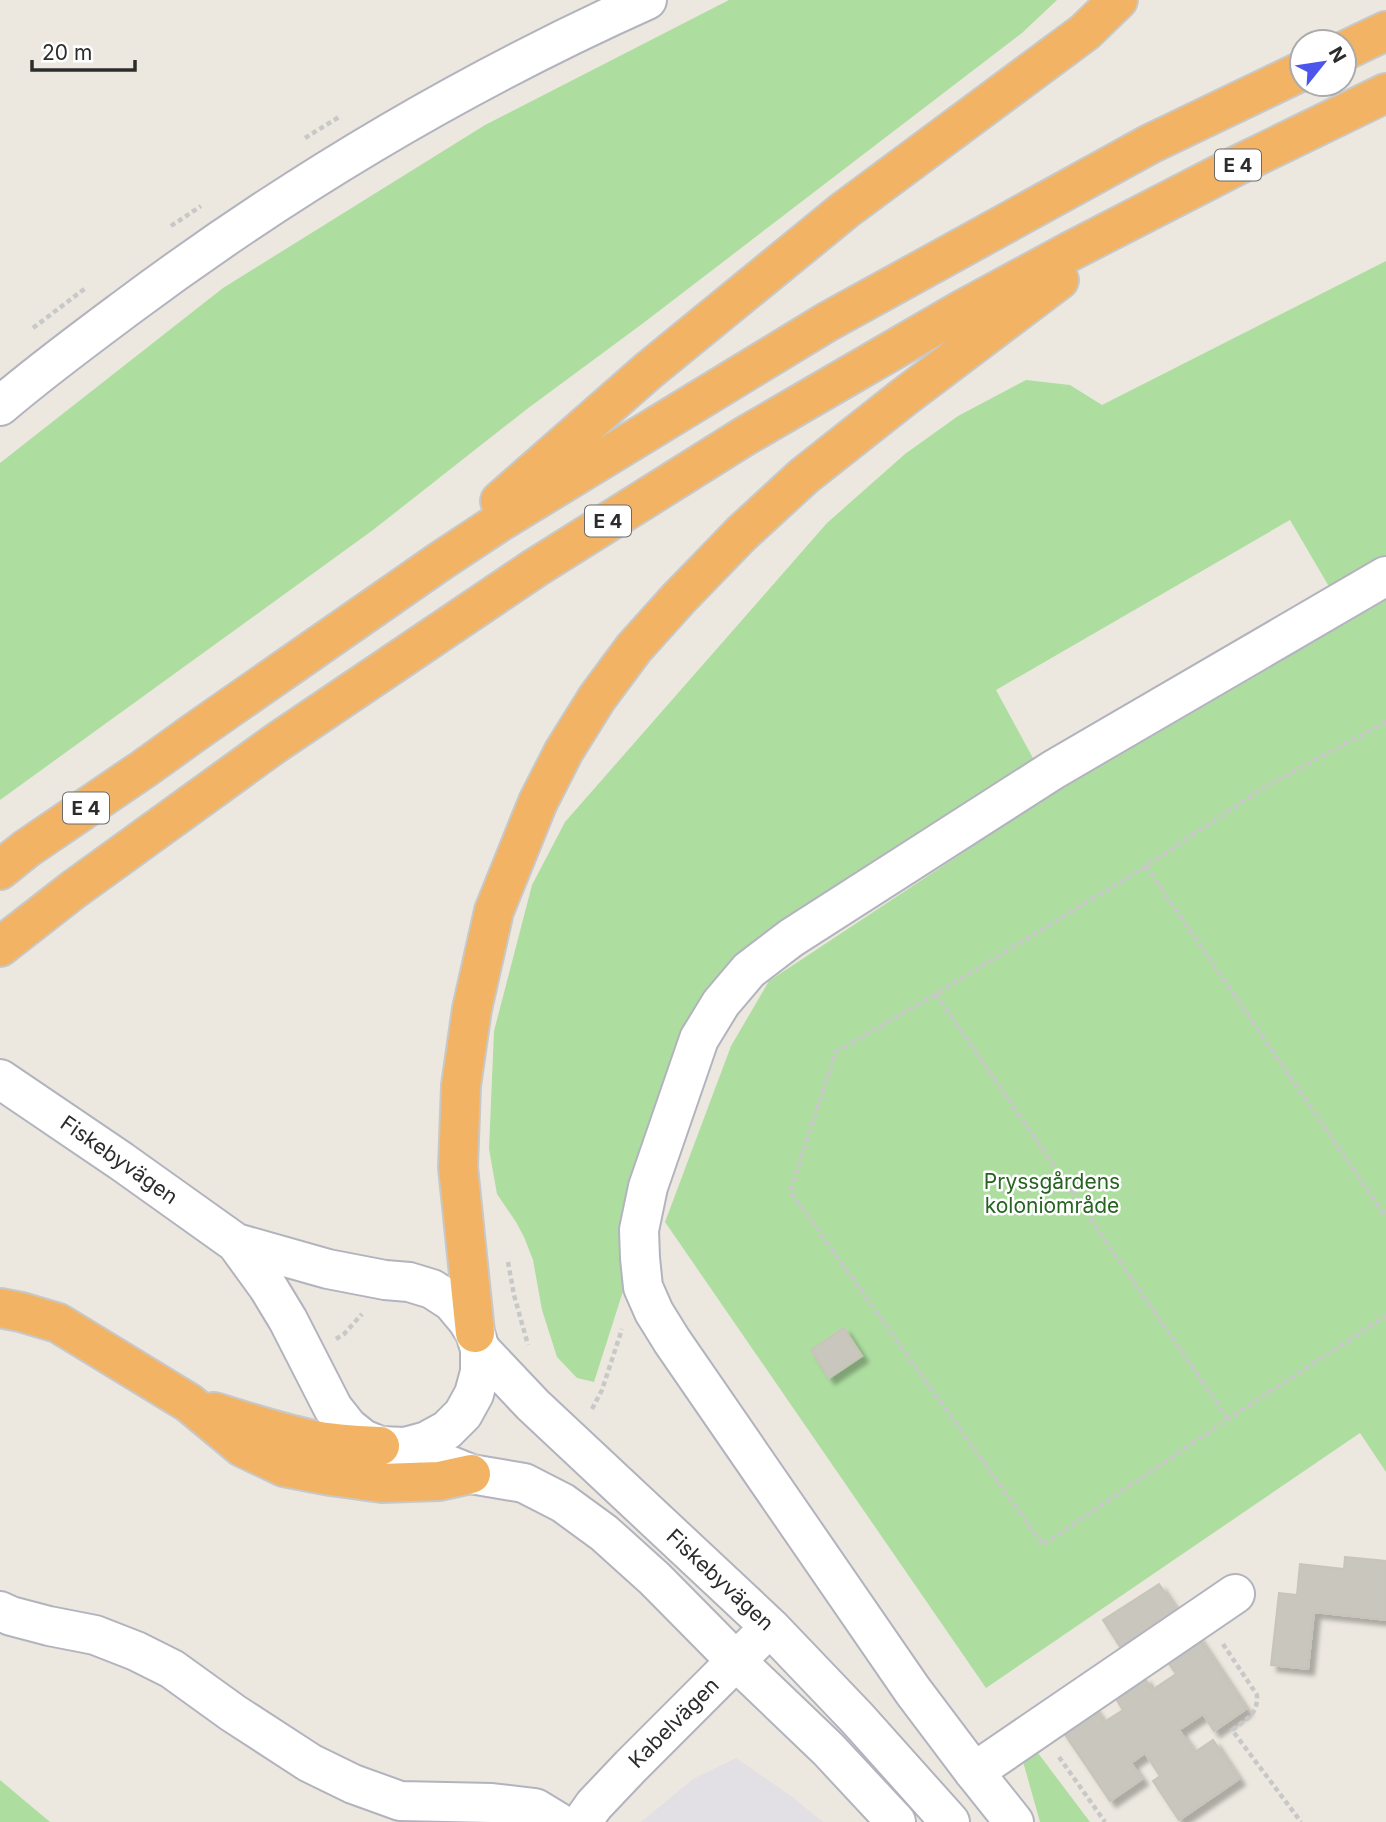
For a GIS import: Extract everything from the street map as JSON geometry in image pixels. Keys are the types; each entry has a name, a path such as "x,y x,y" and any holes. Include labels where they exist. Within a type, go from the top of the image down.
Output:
{"highway":[{"path":"394,593 648,370 845,210 1085,32 1118,0"},
{"path":"1358,44 1386,31"},
{"name":"E 4","path":"0,870 26,849 394,593 502,521 827,322 1150,144 1288,78"},
{"name":"E 4","path":"0,947 73,890 227,778 352,691 555,555 767,423 962,310 1171,199 1386,93"},
{"path":"478,1341 458,1167 461,1086 472,1009 494,911 538,802 564,751 597,698 635,648 742,533 804,476 1000,324 1171,199"},
{"path":"0,1308 58,1323 189,1403 242,1447 284,1467 383,1483 439,1480 471,1474"},
{"path":"189,1403 311,1439 392,1447"}],"street":[{"path":"0,406 39,373 166,278 290,193 455,95 589,26 647,0"},
{"path":"1014,1822 914,1691 654,1312 643,1287 639,1258 639,1230 648,1187 699,1039 721,1003 749,970 791,938 1053,770 1386,576"},
{"name":"Fiskebyvägen","path":"11,1086 236,1243 288,1320 333,1409 362,1439 471,1474 524,1483 563,1503 604,1533 655,1579 828,1749 896,1822"},
{"name":"Fiskebyvägen","path":"236,1243 328,1269 409,1282 432,1289 452,1302 467,1320 478,1341 533,1405 770,1627 857,1718 950,1822"},
{"path":"392,1447 427,1441 447,1430 463,1414 474,1394 480,1372 478,1341"},
{"path":"974,1772 1235,1594"},
{"path":"0,1611 49,1626 94,1635 136,1651 172,1669 310,1763 353,1784 400,1801 492,1803 536,1808 558,1822"},
{"name":"Kabelvägen","path":"582,1822 594,1805 631,1766 770,1627"}],"path":[{"path":"1386,722 1263,788 1146,866 836,1052 790,1191 1043,1545 1386,1316"},
{"path":"1146,866 1386,1217"},
{"path":"936,994 1228,1419"},
{"path":"507,1257 516,1305 530,1351"},
{"path":"306,1354 344,1334 363,1313 369,1277"},
{"path":"588,1416 602,1390 629,1305 643,1287"},
{"path":"1204,1616 1257,1695 1253,1714 1232,1730 1301,1822"},
{"path":"1039,1728 1105,1822"}],"shaded area":[{"path":"736,1758 823,1822 641,1822 693,1779"}],"green space":[{"path":"729,0 1057,0 1022,33 527,409 373,530 0,800 0,463 223,288 485,125"},
{"path":"1386,261 1386,563 1331,590 1290,520 996,690 1034,760 741,951 684,1027 625,1285 594,1382 577,1378 557,1357 542,1310 533,1260 516,1222 497,1194 489,1149 494,1031 532,885 565,822 827,523 905,454 958,416 1026,380 1070,385 1102,405"},
{"name":"Pryssgårdens koloniområde","path":"1386,600 1386,1472 1360,1433 986,1688 665,1222 731,1046 769,981 1041,801"},
{"path":"1035,1749 1090,1822 1040,1822 1022,1758"},
{"path":"0,1780 50,1822 0,1822"}],"building":[{"path":"844,1328 862,1356 829,1378 811,1350"},
{"path":"1345,1557 1386,1561 1386,1620 1314,1612 1308,1669 1271,1665 1279,1593 1297,1595 1300,1564 1344,1569"},
{"path":"1159,1584 1178,1612 1121,1648 1103,1620"},
{"path":"1196,1634 1246,1709 1214,1731 1203,1714 1179,1730 1195,1752 1213,1740 1239,1779 1179,1820 1153,1781 1160,1776 1145,1753 1131,1763 1142,1779 1110,1801 1060,1727 1092,1705 1104,1722 1123,1710 1115,1697 1144,1677 1152,1690 1176,1674 1164,1656"}]}
